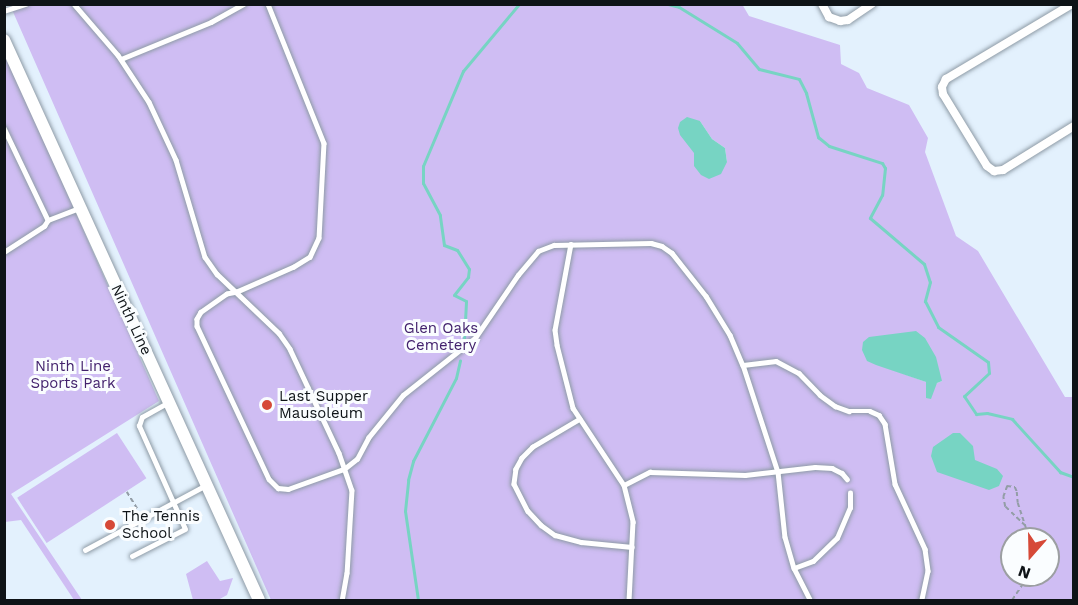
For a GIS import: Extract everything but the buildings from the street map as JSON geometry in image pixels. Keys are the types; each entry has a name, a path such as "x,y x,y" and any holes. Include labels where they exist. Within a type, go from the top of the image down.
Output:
{"main road":[{"name":"Ninth Line","path":"4,40 259,600"}],"street":[{"path":"822,4 829,17 840,21 848,20 872,4"},
{"path":"1072,4 946,79 942,87 942,94 987,166 994,171 1003,170 1074,126"}],"lane":[{"path":"4,11 26,4"},
{"path":"74,4 121,59 149,102 176,160 205,257 217,274 279,333 290,349 344,469 352,490 352,514 347,573 342,600"},
{"path":"121,59 211,22 243,4"},
{"path":"268,4 324,143 319,237 310,256 236,293 227,294 201,312 196,319 197,326 269,479 278,488 288,489 344,469 357,459 368,438 403,395 475,339 518,274 538,252 554,245 651,243 672,252 706,296 730,335 743,365 778,472 784,537 794,568 810,600"},
{"path":"4,128 48,220"},
{"path":"4,252 44,226 48,220 80,208"},
{"path":"571,244 555,330 573,408 624,485 633,522 629,600"},
{"path":"743,365 776,361 800,374 820,395 835,406 849,411 870,411 879,415 885,424 895,484 925,549 928,571 922,600"},
{"path":"132,556 185,529 139,426 141,417 169,402"},
{"path":"580,419 533,447 522,458 516,469 514,484 528,511 555,534 581,542 632,547"},
{"path":"624,485 650,472 745,475 832,468 842,473 847,479"},
{"path":"85,550 206,485"},
{"path":"794,568 813,561 837,538 850,508 850,493"}],"path":[{"path":"1007,486 1015,487 1025,526 1005,507 1003,497 1007,486"},
{"path":"127,492 143,520"},
{"path":"1012,600 1021,587"}],"green space":[{"name":"Glen Oaks Cemetery","path":"742,4 749,16 840,45 841,64 859,73 867,88 909,105 928,138 925,152 956,236 978,251 1065,397 1073,397 1073,600 271,600 10,5","holes":["700,121 712,139 725,148 727,162 696,160 694,153","868,361 942,381 937,383 926,397 926,382"]},
{"name":"Ninth Line Sports Park","path":"5,53 159,401 11,494 82,600 74,600 21,520 5,522"},
{"path":"117,433 146,478 47,543 17,498"},
{"path":"207,561 220,581 233,578 227,595 218,600 193,600 186,574"}],"shaded area":[{"path":"687,117 700,121 712,139 725,148 727,162 721,174 709,179 701,175 694,166 694,153 680,135 678,128 680,122"},
{"path":"916,331 925,338 936,357 942,381 937,383 931,399 926,398 926,382 867,361 862,350 863,342 869,337"},
{"path":"953,433 960,433 973,446 975,460 997,469 1003,476 999,486 989,490 937,472 931,456 933,447"}],"waterway":[{"path":"464,340 466,301 454,295 468,277 469,269 457,250 444,245 440,215 423,183 423,166 463,71 519,4"},
{"path":"668,4 679,7 737,43 759,69 799,79 806,93 818,137 829,146 882,163 885,168 882,195 870,218 924,264 930,282 925,301 938,327 988,362 989,373 964,396 976,414 987,413 1012,419 1060,472 1074,477"},
{"path":"418,600 405,511 408,480 413,461 456,378 460,360"}],"place":[{"name":"Last Supper Mausoleum","path":"267,405"},
{"name":"The Tennis School","path":"110,525"}]}
